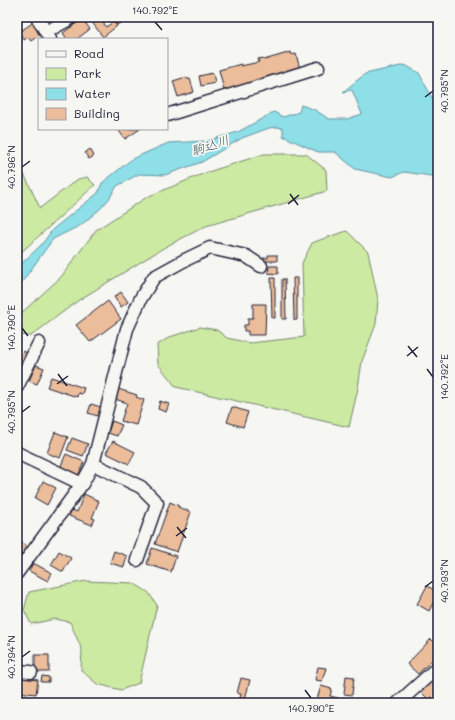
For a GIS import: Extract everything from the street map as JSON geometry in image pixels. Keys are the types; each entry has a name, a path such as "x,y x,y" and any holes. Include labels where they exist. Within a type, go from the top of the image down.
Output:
{"street":[{"path":"37,17 48,35 72,17"},
{"path":"168,114 318,68"},
{"path":"17,573 82,484 93,464 127,329 141,298 154,277 183,260 210,248 246,256 260,266"},
{"path":"17,386 39,344"},
{"path":"17,453 82,484"},
{"path":"93,464 141,487 157,503 137,560"},
{"path":"398,703 438,667"},
{"path":"17,671 31,672"}],"green space":[{"path":"264,154 306,154 326,170 327,191 206,226 165,247 79,300 31,336 17,335 17,317 61,277 96,230 147,197 205,173"},
{"path":"17,169 24,174 40,208 78,179 87,177 95,185 17,256"},
{"path":"347,231 368,252 378,299 376,324 362,361 358,388 349,427 176,387 158,364 157,345 170,337 200,327 217,330 227,338 250,343 304,337 302,263 312,243"},
{"path":"86,581 133,583 148,592 157,605 139,683 121,690 97,684 81,670 82,650 70,622 55,619 31,624 24,610 29,592"}],"water":[{"name":"駒込川","path":"405,65 419,73 438,109 438,177 404,172 392,177 355,169 335,152 318,152 283,136 283,128 269,128 242,138 202,162 165,175 139,174 117,186 109,199 100,209 81,225 53,239 17,289 17,268 42,244 53,229 98,193 102,183 132,159 168,143 206,141 238,132 274,112 283,117 299,112 301,105 315,110 329,119 347,119 362,114 352,90 343,92 365,74"}],"building":[{"path":"88,17 104,17 105,18 102,21 106,27 113,22 117,26 103,37"},
{"path":"112,17 130,17 117,25"},
{"path":"82,19 90,29 78,38 66,38 63,33"},
{"path":"34,22 42,33 31,41 28,37 24,40 19,32"},
{"path":"291,52 292,55 296,54 300,69 224,90 219,70 241,64 241,66 259,62 258,59 263,58 264,60"},
{"path":"213,73 215,83 201,86 199,76"},
{"path":"186,77 187,79 190,79 194,92 178,97 173,81"},
{"path":"120,130 138,130 125,139 119,131"},
{"path":"90,149 94,156 89,159 85,153"},
{"path":"268,255 277,255 277,261 263,261 263,258 268,258"},
{"path":"269,266 278,266 278,274 268,273"},
{"path":"271,278 275,278 275,318 272,318"},
{"path":"293,278 297,278 297,320 294,320"},
{"path":"282,279 285,279 286,319 282,319"},
{"path":"121,292 128,302 121,307 114,297"},
{"path":"108,301 121,319 90,342 76,325"},
{"path":"253,304 266,304 265,335 248,335 248,331 244,331 244,325 248,325 248,318 253,318"},
{"path":"23,351 29,354 22,369 17,367 17,364"},
{"path":"36,365 44,368 37,384 29,381"},
{"path":"51,377 84,388 82,394 78,393 77,397 47,387"},
{"path":"118,389 137,395 136,397 144,400 136,425 121,421 127,403 115,399"},
{"path":"160,401 169,404 166,412 158,409"},
{"path":"91,404 104,408 101,417 88,413"},
{"path":"232,407 248,412 243,427 227,422"},
{"path":"112,421 122,425 117,436 108,433"},
{"path":"55,432 68,437 60,458 47,453"},
{"path":"72,438 88,444 83,456 67,450"},
{"path":"113,441 135,452 129,464 106,453"},
{"path":"66,454 84,462 78,476 60,468"},
{"path":"43,481 56,488 47,505 35,498"},
{"path":"84,494 99,501 92,518 95,519 92,525 69,516 72,510 77,512"},
{"path":"170,502 191,512 177,552 155,544"},
{"path":"19,541 29,548 23,558 17,554 17,543"},
{"path":"152,548 176,556 171,572 147,564"},
{"path":"59,551 71,558 63,572 51,565"},
{"path":"114,551 127,556 124,567 110,563"},
{"path":"33,563 52,573 48,581 29,571"},
{"path":"427,586 436,591 434,594 437,595 429,611 417,604"},
{"path":"431,639 438,646 435,652 438,654 418,674 407,664"},
{"path":"35,655 49,655 49,672 35,672"},
{"path":"318,667 326,668 322,681 315,680"},
{"path":"17,675 38,680 36,694 17,692"},
{"path":"42,676 49,677 49,682 41,682"},
{"path":"346,676 354,677 352,695 344,694"},
{"path":"434,676 438,680 438,691 429,700 421,692"},
{"path":"241,678 250,680 245,699 240,698 241,694 237,693"},
{"path":"321,686 332,689 330,696 338,698 337,703 316,703"}]}
